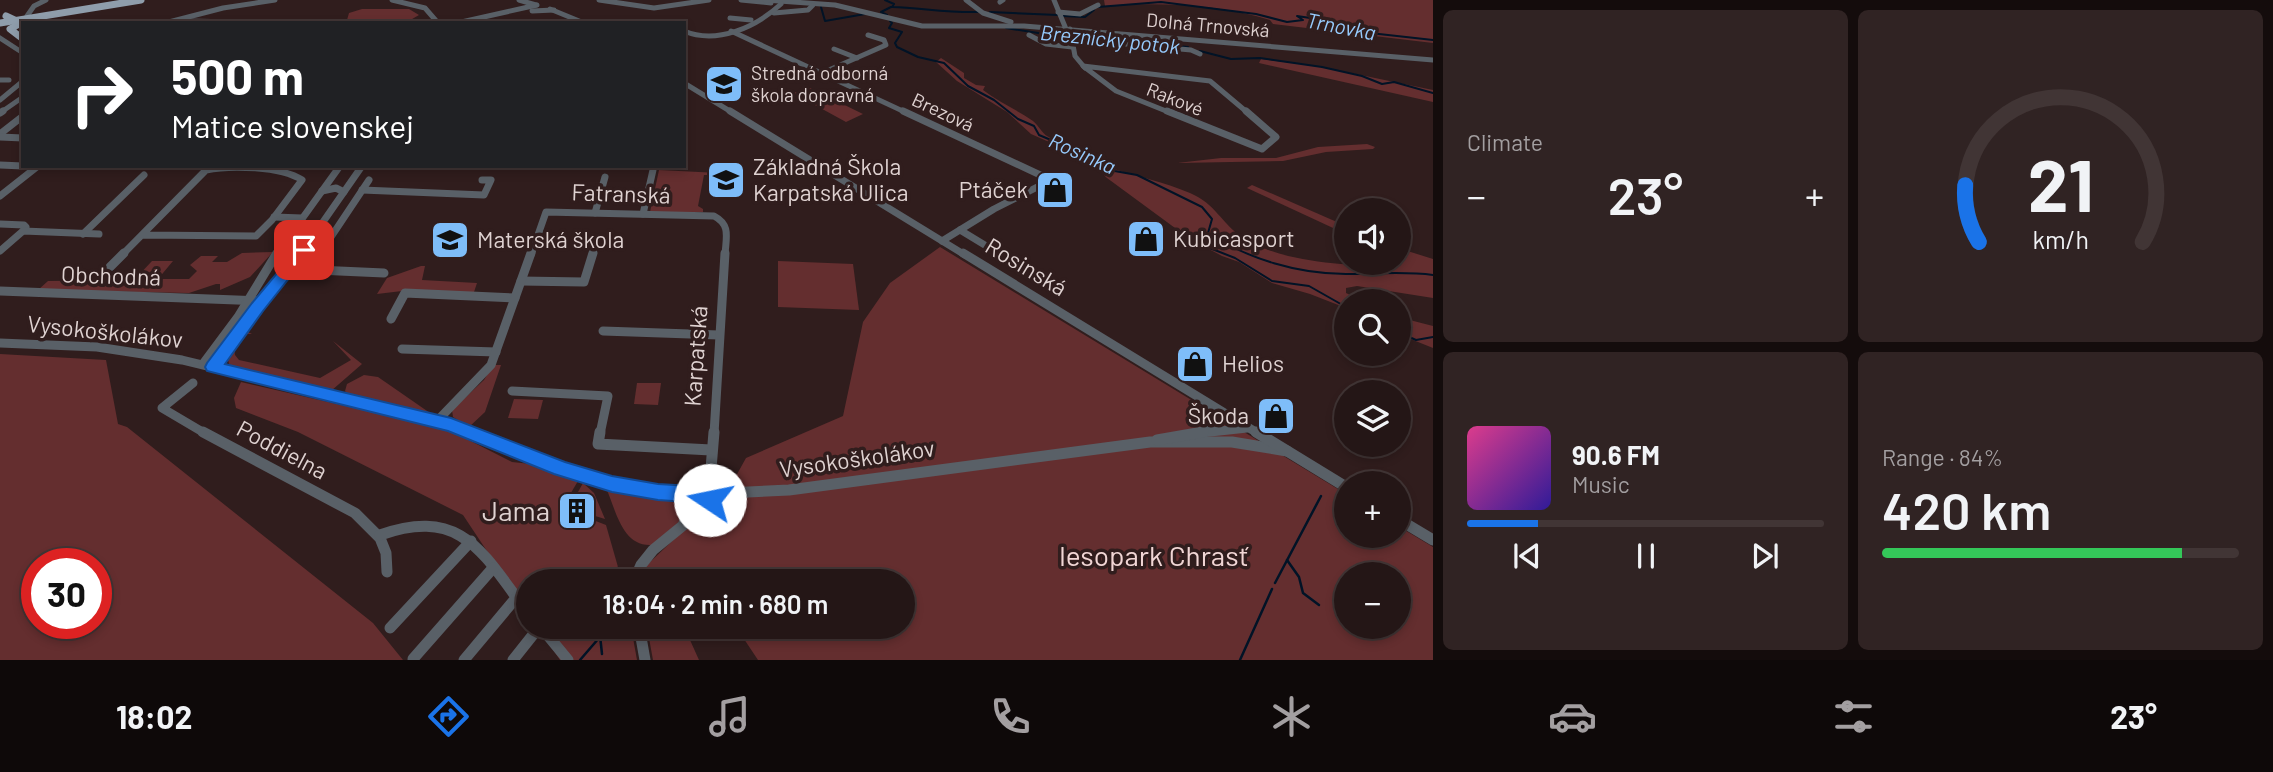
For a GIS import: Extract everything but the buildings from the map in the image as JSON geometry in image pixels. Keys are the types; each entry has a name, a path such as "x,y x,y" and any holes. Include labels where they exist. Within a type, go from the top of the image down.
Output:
{"main road":[{"path":"2,18 132,0"},
{"path":"24,21 141,0"},
{"path":"34,21 56,14"},
{"path":"21,21 27,16"},
{"path":"2,18 20,22"},
{"path":"21,25 11,28 21,37"}],"street":[{"path":"27,16 34,6 46,0"},
{"path":"184,21 275,0"},
{"path":"392,0 425,8 435,15 437,21"},
{"path":"519,0 579,21"},
{"path":"599,0 638,7 669,7 709,0"},
{"path":"638,7 648,0"},
{"path":"741,0 781,4 815,3"},
{"path":"765,0 815,3"},
{"path":"966,0 981,13 1017,25"},
{"path":"1047,0 1054,0 1068,29"},
{"path":"768,14 808,10 815,3"},
{"name":"Dolná Trnovská","path":"815,3 863,10 922,26 1017,25 1433,60"},
{"path":"686,32 707,38 719,37 768,14 781,4"},
{"path":"1059,14 1080,13 1098,5"},
{"path":"483,20 537,7"},
{"path":"730,18 756,20"},
{"name":"Rakové","path":"1068,29 1075,56 1105,89 1173,119"},
{"name":"Brezová","path":"731,31 1051,180 960,230"},
{"path":"822,73 886,45 884,40 868,35"},
{"path":"1029,35 1046,44 1072,47"},
{"path":"0,38 21,52"},
{"path":"1071,38 1191,50 1200,54"},
{"path":"834,49 857,58"},
{"name":"Rakové","path":"1083,66 1210,81 1276,137 1262,149 1146,105 1104,84 1083,66"},
{"path":"0,80 9,80"},
{"path":"0,108 21,84"},
{"name":"Rosinská","path":"686,84 1334,480"},
{"path":"0,108 20,99"},
{"path":"1132,102 1146,105"},
{"path":"0,135 20,119"},
{"path":"0,135 21,138"},
{"path":"0,165 21,166"},
{"path":"0,197 34,168"},
{"path":"110,267 198,176 217,168"},
{"path":"142,234 250,238 262,233 302,180 263,169 241,168"},
{"path":"208,366 274,257 339,168"},
{"path":"208,366 311,241 361,168"},
{"path":"643,214 653,170"},
{"path":"83,234 144,175"},
{"path":"595,213 605,177"},
{"path":"330,180 339,184 353,180"},
{"path":"369,180 312,267 317,271 384,272"},
{"path":"362,190 484,195 491,180 482,180"},
{"path":"322,191 336,188 344,192"},
{"name":"Fatranská","path":"437,421 480,379 496,352 546,212 714,216 724,221"},
{"path":"274,217 302,218"},
{"path":"327,218 342,218"},
{"name":"Karpatská","path":"709,496 727,227 724,221"},
{"path":"0,224 26,226 0,251"},
{"path":"942,241 960,230 988,247"},
{"path":"23,231 99,234"},
{"path":"284,242 286,247 293,249 311,241"},
{"path":"522,281 584,282 594,248"},
{"path":"274,257 291,251 298,257"},
{"name":"Obchodná","path":"220,299 241,294 257,285"},
{"name":"Obchodná","path":"0,291 262,301"},
{"path":"391,319 405,293 515,298"},
{"path":"220,299 233,305 238,317"},
{"path":"603,331 719,335"},
{"name":"Vysokoškolákov","path":"0,343 97,347 208,366 437,421 586,477 628,487 684,495 709,496 789,490 1150,442 1209,430 1249,428"},
{"path":"402,349 496,352"},
{"name":"Poddielna","path":"192,383 162,408 165,412 355,513 380,536"},
{"path":"512,391 608,396 598,444 711,450"},
{"path":"1206,402 1212,419 1209,430"},
{"path":"1233,443 1249,428"},
{"name":"Vysokoškolákov","path":"1150,442 1233,443 1287,451"},
{"path":"683,525 688,510 684,495"},
{"path":"640,569 646,558 707,507 709,496"},
{"path":"387,572 386,553 380,536 404,526 427,524 451,530 471,541 516,598 464,660"},
{"path":"1411,527 1433,540"},
{"path":"390,628 471,541"},
{"path":"413,659 493,568"},
{"path":"513,660 530,639"},
{"path":"551,639 568,660"},
{"path":"641,639 645,660"}],"green space":[{"path":"1104,0 1433,0 1433,43 1273,24 1270,20 1209,7 1167,4 1105,6"},
{"path":"362,9 409,9 419,15 409,21 337,21 347,20 349,13"},
{"path":"941,58 964,73 964,78 976,85 985,86 983,90 1033,121 1047,136 1096,157 1112,168 1199,197 1235,232 1259,246 1297,258 1334,263 1334,275 1411,275 1411,252 1433,259 1433,298 1411,295 1411,289 1357,286 1334,289 1334,303 1272,283 1239,262 1190,239 1107,178 1085,158 1031,134 1007,112 957,81 936,62"},
{"path":"1261,59 1317,66 1433,90 1433,102 1259,63"},
{"path":"810,88 863,114 846,122 793,93 806,97 801,93"},
{"path":"1367,144 1375,147 1326,152 1283,161 1177,163 1221,158 1276,158 1318,147"},
{"path":"659,170 719,173 704,175 698,206 703,212 650,212"},
{"path":"1252,185 1334,221 1334,228 1247,188"},
{"name":"lesopark Chrasť","path":"940,247 1334,487 1334,548 1411,548 1411,534 1433,547 1433,660 758,660 744,639 915,639 915,569 645,569 731,485 746,458 843,416 863,322 890,283"},
{"path":"273,252 250,277 220,290 220,284 216,284 189,293 38,290 48,281 147,280 136,278 152,261 173,261 158,279 189,279 197,271 190,265 201,256 218,256 212,262 227,262 242,253"},
{"path":"778,261 853,264 859,310 778,307"},
{"path":"425,266 422,280 477,283 473,295 402,291 377,294 387,278"},
{"path":"1411,320 1433,326 1433,348 1411,339"},
{"path":"246,331 252,334 247,334 234,347 239,360 320,378 351,360 333,341 362,364 331,391 234,367 229,364 227,356"},
{"path":"0,354 106,360 118,424 127,427 373,623 403,660 0,660"},
{"path":"493,365 501,365 485,412 469,427 453,417 452,410 484,380"},
{"path":"364,375 378,377 430,413 349,397 345,391 347,384"},
{"path":"241,382 411,421 457,434 512,462 531,464 578,481 562,508 560,522 580,529 588,518 606,525 619,569 516,569 516,595 463,515 298,432 236,408 234,398"},
{"path":"637,383 661,383 658,405 634,404"},
{"path":"514,399 543,400 538,419 508,418"},
{"path":"583,483 594,493 605,519 582,512 582,504 573,501"},
{"path":"606,488 673,501 681,511 679,522 652,545 642,544 627,534"},
{"path":"546,639 633,639 637,660 560,660"},
{"path":"649,639 691,639 699,660 653,660"}],"waterway":[{"name":"Trnovka","path":"885,0 894,4 892,7 978,12"},
{"name":"Trnovka","path":"1098,7 1161,2 1256,14 1287,22 1303,20 1297,16 1350,24 1370,33 1433,40"},
{"name":"Rosinka","path":"821,7 825,21 865,14"},
{"name":"Breznícky potok","path":"887,15 881,12 891,7"},
{"name":"Trnovka","path":"1063,16 1085,17 1094,10"},
{"name":"Trnovka","path":"990,12 1058,15"},
{"name":"Rosinka","path":"890,21 892,23 889,28 902,32 895,43 897,47 918,57 944,63 968,86 994,100 1018,119 1034,126 1039,135 1094,158 1109,170 1137,175 1202,207 1212,219 1208,233 1240,250 1274,263 1310,271 1433,275"},
{"name":"Breznícky potok","path":"1006,28 1070,38"},
{"name":"Breznícky potok","path":"1141,43 1188,47"},
{"name":"Breznícky potok","path":"1200,51 1231,59 1260,58 1322,67 1362,76 1382,84 1394,82 1433,93"},
{"path":"1207,235 1200,243 1202,245 1235,258 1272,281 1309,286 1334,300"},
{"path":"1411,338 1416,340 1433,337"},
{"path":"1287,560 1321,496"},
{"path":"1275,583 1287,560"},
{"path":"1287,560 1299,577 1303,593 1319,605"},
{"path":"1240,660 1272,589"},
{"path":"580,660 598,639"},
{"path":"600,639 602,654"}],"place":[{"name":"Stredná odborná škola dopravná","path":"724,84"},
{"name":"Základná Škola Karpatská Ulica","path":"726,180"},
{"name":"Ptáček","path":"1055,190"},
{"name":"Kubicasport","path":"1146,239"},
{"name":"Materská škola","path":"450,240"},
{"name":"Helios","path":"1195,364"},
{"name":"Škoda","path":"1276,416"},
{"name":"Jama","path":"577,511"}],"route":[{"path":"304,250 257,307 213,367 451,425 561,469 612,484 658,492 709,496 710,500"}]}
